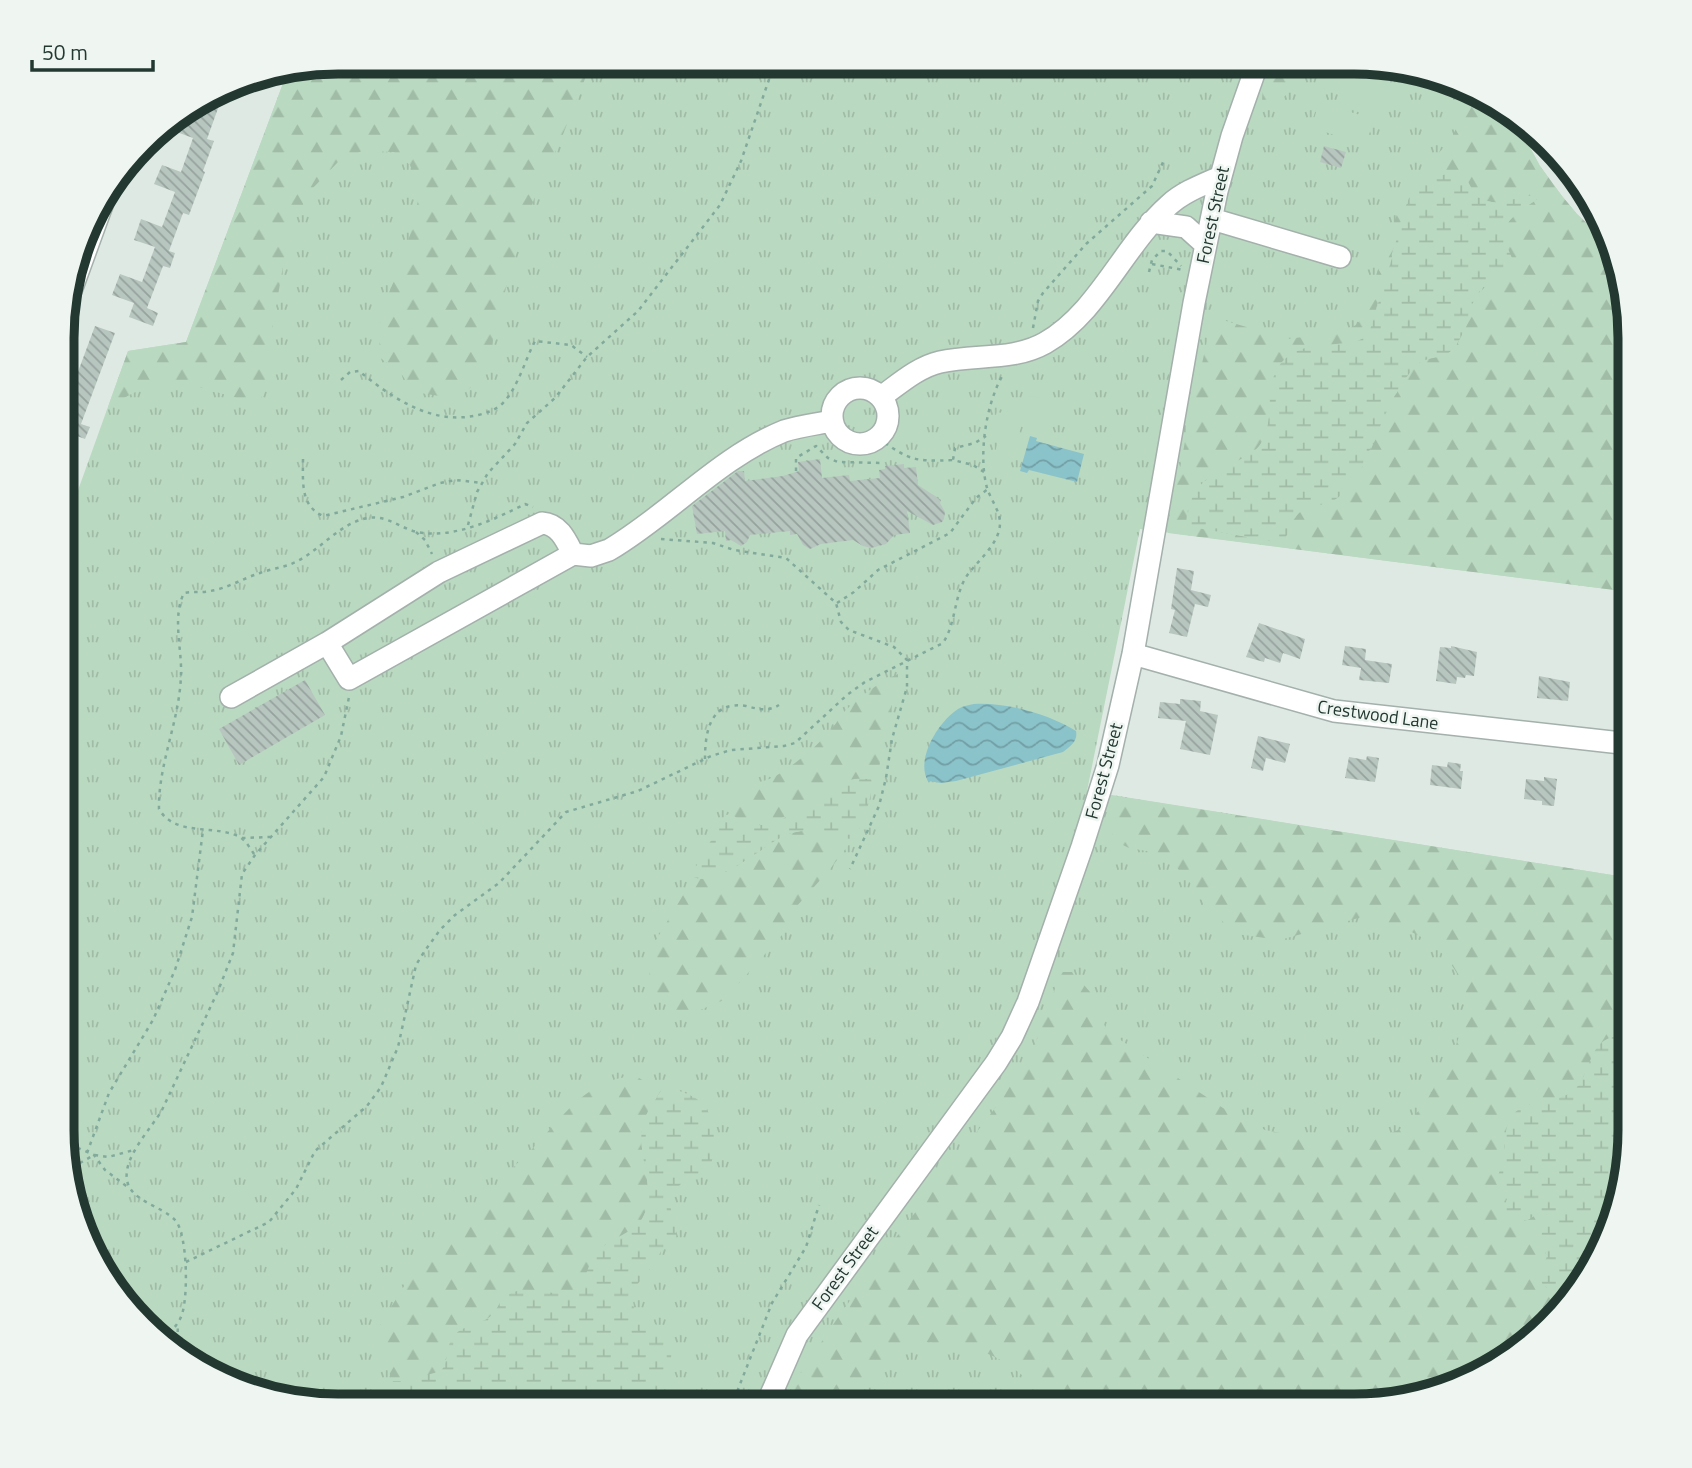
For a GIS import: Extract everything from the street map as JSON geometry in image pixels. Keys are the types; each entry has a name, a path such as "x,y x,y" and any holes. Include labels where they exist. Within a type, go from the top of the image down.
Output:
{"street":[{"name":"Forest Street","path":"771,1394 797,1335 980,1086 1012,1037 1028,1002 1108,765 1133,654 1190,272 1206,245 1220,177 1254,74"},
{"path":"881,397 932,364 1017,354 1044,344 1072,323 1152,222 1170,204 1186,192 1220,177"},
{"path":"1212,219 1340,257"},
{"path":"1152,222 1186,227 1206,245"},
{"path":"851,388 869,388 881,397 888,408 888,418 886,427 877,438 864,444 846,441 839,435 832,421 832,408 836,400 851,388"},
{"path":"327,643 349,679 573,554 598,554 630,536 718,469 786,430 832,421"},
{"path":"231,697 327,643 439,572 542,523 554,526 564,536 573,554"},
{"name":"Crestwood Lane","path":"1133,654 1334,711 1618,743"}],"path":[{"path":"468,527 477,492 497,461 515,444 527,423 555,398 587,357 638,311 720,205 741,161 771,74"},
{"path":"1033,330 1038,301 1043,293 1086,243 1119,218 1138,196 1152,187 1165,158"},
{"path":"1149,272 1158,252 1164,250 1190,272"},
{"path":"1151,264 1190,272"},
{"path":"341,380 350,372 359,371 389,395 422,411 458,419 495,410 504,402 535,341 572,345 587,357"},
{"path":"186,1262 269,1222 296,1189 315,1151 367,1106 381,1087 398,1047 416,965 440,930 455,915 499,883 566,812 638,792 705,759 730,750 794,743 846,695 865,682 907,660 932,651 943,643 965,580 1000,530 999,513 984,472 986,420 996,387 1017,354"},
{"path":"953,460 955,448 975,443 986,436"},
{"path":"877,438 900,454 916,460 953,460 972,465 984,472"},
{"path":"796,471 796,458 816,446 828,458 844,463 882,463"},
{"path":"303,459 303,486 308,506 323,516 403,497 440,483 482,483"},
{"path":"844,463 844,472"},
{"path":"836,603 854,592 878,570 950,533 976,499 988,489"},
{"path":"273,836 262,839 242,838 172,823 159,809 180,689 179,607 184,593 212,591 290,564 313,553 354,523 368,518 382,518 416,532 439,532 492,520 525,504 538,511"},
{"path":"416,532 427,544 439,572"},
{"path":"630,536 713,543 734,551 786,558 836,603 841,622 849,630 894,647 907,660 907,687 892,739 879,806 850,869"},
{"path":"129,1189 127,1169 134,1150 162,1110 226,973 236,942 242,874 255,855 324,777 345,723 349,679"},
{"path":"705,759 706,734 712,719 720,711 731,706 767,710 779,705"},
{"path":"87,1153 109,1093 153,1020 175,970 192,917 203,830"},
{"path":"242,838 255,855"},
{"path":"74,1147 87,1153 108,1157 134,1150"},
{"path":"77,1168 94,1155"},
{"path":"94,1155 106,1170 129,1189 176,1220 183,1234 186,1262 184,1306 178,1322 169,1333"},
{"path":"736,1394 772,1303 806,1247 819,1205"},
{"path":"177,1340 178,1322"}],"green space":[{"path":"320,74 587,74 560,142 538,187 510,272 482,376 466,392 446,397 420,393 411,388 400,372 379,357 381,316 410,235 420,192 410,165 394,152 362,151 338,162 311,190 289,231 270,342 266,388 261,398 244,400 185,383 163,383 133,393 108,407 128,351 186,342 284,79"},
{"path":"1265,74 1293,74 1286,95 1271,109 1262,103"},
{"path":"1328,74 1365,74 1385,80 1378,105 1323,89"},
{"path":"1372,74 1439,88 1471,101 1501,118 1523,135 1540,166 1562,196 1596,232 1609,269 1618,320 1618,590 1140,529 1087,791 1618,876 1618,1148 1604,1215 1591,1247 1574,1277 1541,1317 1515,1340 1486,1359 1423,1385 1372,1394 320,1394 253,1380 221,1367 191,1350 151,1317 128,1291 109,1262 83,1199 74,1148 74,501 128,351 186,342 284,79 303,76"},
{"path":"1468,100 1515,128 1523,135 1540,166 1562,196 1596,232 1604,253 1618,320 1618,590 1168,533 1211,323 1216,318 1287,339 1343,332 1356,325 1364,316 1408,185 1450,141","holes":["1459,172 1477,194 1489,202 1497,203 1531,196 1540,197 1519,211 1508,223 1503,237 1500,276 1482,290 1456,346 1447,353 1425,360 1415,367 1394,397 1364,464 1343,493 1326,504 1309,507 1300,512 1280,543 1198,528 1200,483 1232,466 1260,445 1266,435 1273,379 1285,359 1305,349 1351,342 1370,330 1407,201 1418,187 1428,178"]},
{"path":"1319,103 1374,119 1366,144 1311,128"},
{"path":"1459,172 1480,198 1488,201 1503,202 1525,196 1540,196 1511,219 1504,230 1512,258 1507,269 1479,292 1461,336 1452,350 1420,363 1403,382 1363,463 1343,493 1332,501 1300,512 1280,543 1186,527 1190,502 1201,485 1217,472 1251,454 1260,445 1268,424 1273,378 1285,359 1301,349 1348,343 1364,338 1370,330 1411,193 1427,178"},
{"path":"1029,396 1042,398 1041,405 1057,409 1051,433 1021,426 1019,435 1014,435 1018,438 1008,475 990,471 1000,434 1007,433 992,427 997,412 1007,414 1011,397 1027,402"},
{"path":"898,674 878,775 841,784 766,824 750,824 731,814 735,800 744,786 770,779 793,764 820,741 857,700"},
{"path":"871,779 866,810 853,839 811,831 793,833 782,837 727,872 703,879 694,877 693,872 726,815 731,814 746,823 761,825 776,822 835,786 849,780"},
{"path":"1116,796 1618,876 1618,1053 1600,1044 1573,1091 1561,1098 1521,1108 1511,1118 1506,1132 1503,1162 1496,1183 1507,1199 1504,1209 1508,1217 1521,1221 1540,1211 1548,1215 1550,1220 1538,1239 1547,1256 1543,1285 1555,1293 1558,1299 1515,1340 1486,1359 1455,1374 1423,1385 1372,1394 1039,1394 1011,1367 993,1356 975,1350 924,1342 904,1347 883,1360 852,1394 791,1394 793,1385 875,1265 1002,1099 1036,1042 1061,972 1073,972 1090,992 1107,1031 1223,1108 1265,1130 1307,1138 1371,1141 1403,1128 1424,1105 1452,1056 1464,1023 1466,987 1447,958 1427,940 1398,925 1362,917 1280,940 1237,934 1207,908 1172,862 1153,852 1129,848 1113,840 1110,821"},
{"path":"813,830 853,839 796,907 782,935 724,1000 700,1010 678,1013 658,998 650,978 647,955 694,877 714,877 739,865 781,837"},
{"path":"1613,1037 1618,1040 1614,1086 1618,1091 1618,1148 1613,1182 1591,1247 1558,1299 1540,1279 1547,1256 1538,1239 1550,1221 1548,1215 1540,1212 1522,1222 1512,1220 1503,1213 1507,1199 1496,1183 1503,1162 1508,1126 1513,1115 1524,1107 1573,1091 1583,1078 1594,1053 1605,1040"},
{"path":"1618,1062 1618,1091 1613,1082"},
{"path":"626,1077 639,1078 661,1091 648,1111 641,1136 648,1185 647,1208 642,1219 599,1251 586,1279 574,1291 513,1292 504,1298 490,1317 456,1333 441,1372 406,1381 393,1381 381,1356 380,1325 422,1257 505,1179 574,1104 597,1087"},
{"path":"677,1090 697,1099 706,1108 712,1122 714,1147 709,1170 685,1180 669,1196 676,1239 664,1247 658,1259 632,1291 634,1309 666,1332 670,1339 671,1358 660,1394 389,1394 393,1381 406,1381 441,1371 449,1345 456,1333 490,1317 506,1296 513,1292 530,1290 566,1293 577,1289 596,1256 638,1225 647,1208 648,1197 641,1136 643,1124 661,1091"}],"water":[{"path":"1030,436 1037,438 1036,441 1084,454 1077,482 1029,470 1027,473 1020,471"},
{"path":"1000,705 1040,714 1076,731 1076,738 1063,752 956,781 928,781 925,762 931,741 951,715 964,706"}],"building":[{"path":"221,101 207,139 214,141 203,171 205,172 189,215 183,213 169,251 175,253 170,268 163,266 147,308 158,313 153,326 129,317 134,303 112,295 120,274 142,282 155,247 134,240 141,219 162,227 175,192 154,184 162,165 181,172 193,138 174,131"},
{"path":"1324,146 1346,152 1341,168 1320,162"},
{"path":"95,326 115,333 81,424 90,427 85,439 77,436 74,439 74,382"},
{"path":"820,459 822,478 849,475 850,481 880,478 879,470 885,469 885,466 904,464 904,468 916,467 918,485 941,500 944,519 933,525 907,511 910,533 894,535 886,544 871,548 853,540 821,544 810,549 803,545 797,534 790,535 790,531 750,535 747,542 741,546 731,540 726,541 725,531 697,534 692,506 738,471 744,471 745,481 783,476 799,471 798,462"},
{"path":"1177,568 1194,571 1191,590 1211,595 1208,607 1195,604 1187,637 1169,633 1175,610 1171,609"},
{"path":"1259,623 1305,639 1300,659 1283,653 1280,663 1265,658 1264,662 1246,657"},
{"path":"1345,646 1366,649 1365,660 1392,664 1389,683 1359,680 1361,668 1342,665"},
{"path":"1451,646 1477,652 1474,676 1457,677 1456,684 1436,681 1440,647"},
{"path":"1539,676 1570,682 1568,701 1537,698"},
{"path":"305,680 325,715 239,765 219,729"},
{"path":"1180,699 1201,701 1200,711 1218,715 1210,755 1180,749 1186,721 1158,718 1160,702 1180,704"},
{"path":"1258,736 1290,744 1285,763 1266,758 1263,771 1251,768"},
{"path":"1367,756 1379,758 1375,782 1345,778 1349,757 1366,760"},
{"path":"1448,762 1461,764 1461,789 1430,785 1432,765 1447,767"},
{"path":"1544,777 1557,779 1554,806 1542,805 1542,801 1524,799 1526,779 1544,781"}]}
